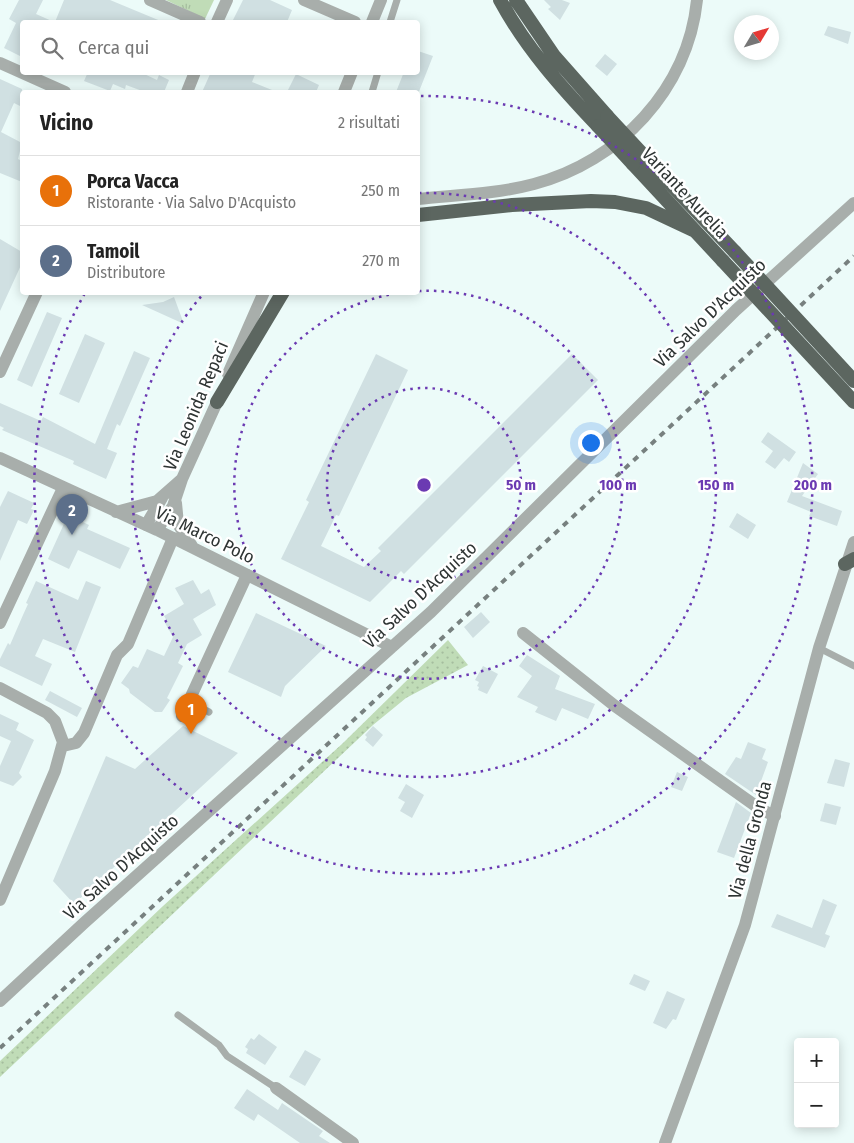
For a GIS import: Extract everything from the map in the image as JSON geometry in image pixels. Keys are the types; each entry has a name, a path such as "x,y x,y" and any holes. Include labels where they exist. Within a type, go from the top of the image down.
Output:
{"highway":[{"name":"Variante Aurelia","path":"500,0 521,36 540,63 647,159 854,381"},
{"name":"Variante Aurelia","path":"516,0 537,35 603,121 633,164 854,402"},
{"path":"420,215 512,205 607,201 646,208 695,231"},
{"path":"217,402 281,295"}],"street":[{"path":"150,0 195,20"},
{"path":"218,20 227,0"},
{"path":"304,0 350,20"},
{"path":"373,20 381,0"},
{"path":"420,199 533,185 570,172 610,150 642,120 665,90 688,43 697,0"},
{"path":"0,63 20,72"},
{"path":"27,75 61,90"},
{"path":"187,90 194,75"},
{"path":"345,90 351,75"},
{"name":"Via Salvo D'Acquisto","path":"0,1001 430,612 736,310 854,203"},
{"path":"0,372 37,295"},
{"name":"Via Leonida Repaci","path":"151,528 168,517 177,499 182,479 263,295"},
{"name":"Via Marco Polo","path":"0,458 173,538 392,647"},
{"path":"116,512 138,507 162,498 182,479"},
{"path":"0,623 63,488"},
{"path":"151,528 162,498"},
{"path":"177,499 178,524 185,538 196,550"},
{"path":"63,746 76,743 84,733 117,656 128,644 173,538"},
{"name":"Via della Gronda","path":"666,1143 745,924 819,648 850,562 854,542"},
{"path":"182,716 247,575"},
{"path":"523,633 616,706 760,809 775,816"},
{"path":"0,688 52,717 60,731 63,746 0,900"},
{"path":"276,1088 352,1143"}],"lane":[{"path":"391,20 397,0"},
{"path":"373,90 377,75"},
{"path":"819,648 854,666"},
{"path":"188,702 209,712"},
{"path":"178,1015 219,1045 227,1056 276,1088"}],"green space":[{"path":"166,0 214,0 205,19"},
{"path":"448,640 468,665 406,698 373,725 0,1077 0,1061 163,906 342,744"}],"building":[{"path":"19,0 43,0 36,14 50,20 20,20 20,56 4,48 16,23 9,19"},
{"path":"64,0 110,0 158,20 56,20"},
{"path":"243,0 270,0 292,10 288,20 233,20"},
{"path":"544,0 562,0 570,3 560,20 548,9 551,7"},
{"path":"828,26 851,32 848,44 824,35"},
{"path":"420,52 433,56 420,90 397,90 403,75 420,75"},
{"path":"605,54 617,64 607,76 595,66"},
{"path":"87,75 146,75 157,80 159,75 169,80 165,90 140,90 126,85 125,89 113,84 110,90 107,90 84,81"},
{"path":"210,75 255,75 252,82 272,90 203,90"},
{"path":"296,75 319,85 317,90 288,90"},
{"path":"0,79 22,90 20,90 20,106 14,103 1,132 20,142 18,159 20,160 20,181 0,173"},
{"path":"0,239 20,251 20,267 0,311"},
{"path":"174,297 184,324 142,305 163,302"},
{"path":"47,312 62,318 32,387 17,380"},
{"path":"85,334 105,343 79,403 59,394"},
{"path":"134,351 150,358 120,426 117,424 107,449 117,453 106,479 73,464 74,461 2,430 4,428 0,426 0,403 41,421 43,417 95,444"},
{"path":"376,354 408,370 339,516 336,515 321,546 364,567 381,551 378,548 572,354 598,380 404,574 401,571 370,602 281,559 309,502 306,500"},
{"path":"768,432 796,452 789,462 784,458 775,469 765,462 773,451 761,442"},
{"path":"803,463 818,474 802,496 842,511 837,526 809,516 811,512 787,502"},
{"path":"8,491 34,503 31,509 34,510 27,524 18,520 0,561 0,507"},
{"path":"737,513 756,525 748,539 729,527"},
{"path":"68,515 89,525 87,529 130,548 120,569 78,550 69,569 48,559"},
{"path":"193,580 201,594 209,589 216,605 193,619 202,635 187,644 178,663 183,666 167,698 170,700 162,712 155,712 130,693 129,689 121,683 133,666 138,668 147,649 164,656 173,637 165,623 167,621 164,616 184,604 175,588"},
{"path":"36,581 78,600 86,581 101,587 75,652 43,639 35,656 52,664 42,686 0,666 0,659 8,643 10,645"},
{"path":"481,612 490,622 473,638 464,627"},
{"path":"256,613 326,646 285,686 281,697 228,672"},
{"path":"527,655 560,676 555,689 595,704 588,719 562,708 556,721 535,712 538,707 517,697 532,676 519,666"},
{"path":"483,666 498,674 487,694 478,690 479,682 475,680"},
{"path":"50,691 82,708 77,717 45,700"},
{"path":"0,714 19,723 16,730 34,740 19,773 22,777 13,786 0,781 0,766 11,741 0,736"},
{"path":"183,726 238,753 74,904 53,881 106,756 135,769"},
{"path":"373,726 383,735 373,747 365,740 367,737 365,735"},
{"path":"748,742 766,749 762,759 768,762 756,795 725,774 736,757 741,759"},
{"path":"835,759 850,763 844,787 827,783"},
{"path":"677,772 688,777 682,791 671,787"},
{"path":"406,784 424,795 412,818 400,811 405,802 398,798"},
{"path":"736,802 751,813 734,858 717,852"},
{"path":"825,803 841,807 836,825 820,821"},
{"path":"823,899 837,905 825,934 830,936 825,948 771,927 777,914 812,928"},
{"path":"634,974 650,981 645,991 629,984"},
{"path":"667,991 685,999 676,1020 673,1019 666,1029 653,1023"},
{"path":"259,1034 277,1047 265,1065 246,1053 248,1049 245,1047 251,1038 254,1040"},
{"path":"305,1050 321,1059 305,1086 289,1077"},
{"path":"247,1089 278,1110 282,1103 323,1131 319,1136 330,1143 300,1143 258,1114 254,1121 234,1108"}],"railway":[{"path":"0,1048 854,256"}],"place":[{"name":"Tamoil","path":"72,535"},
{"name":"Porca Vacca","path":"191,734"}]}
